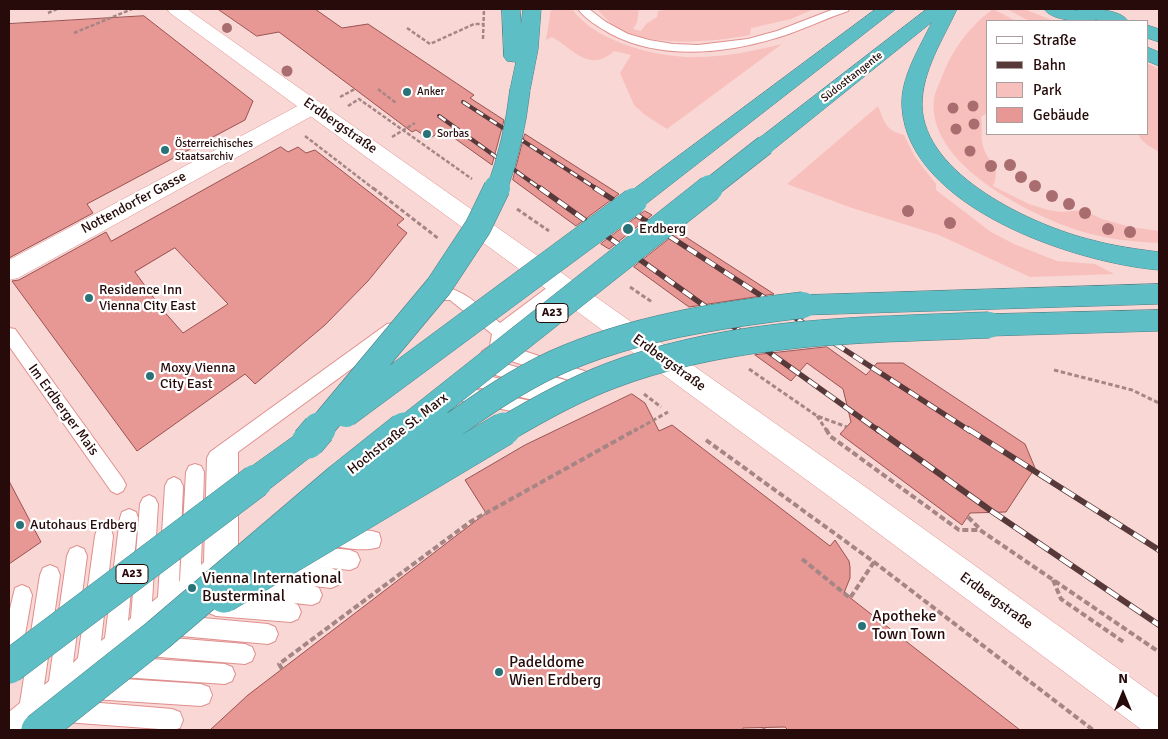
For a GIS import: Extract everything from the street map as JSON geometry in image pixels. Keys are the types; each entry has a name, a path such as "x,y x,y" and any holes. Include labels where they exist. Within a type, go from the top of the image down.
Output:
{"highway":[{"path":"308,442 432,296 470,243 496,192 507,165 518,119 520,49 511,9"},
{"path":"520,49 532,9"},
{"name":"A23","path":"9,668 308,442 733,127 887,9"},
{"name":"Südosttangente","path":"765,146 938,9"},
{"path":"948,9 916,83 912,107 919,135 938,164 970,194 1033,230 1097,252 1159,261"},
{"path":"1037,9 1068,20"},
{"path":"1053,9 1084,20"},
{"path":"1084,9 1116,20"},
{"path":"1148,54 1159,60"},
{"name":"Hochstraße St. Marx","path":"34,719 765,146"},
{"path":"150,629 462,418 519,382 574,356 624,338 727,315 803,305 1159,294"},
{"path":"150,629 530,415 594,382 676,356 731,344 782,336 843,331 1159,320"}],"street":[{"name":"Erdbergstraße","path":"176,9 561,285 1159,720"},
{"name":"Nottendorfer Gasse","path":"9,271 312,107"}],"lane":[{"path":"584,9 607,29 635,40 671,46 717,48 737,45 774,35 844,9"},
{"path":"150,629 168,602 497,349 500,332 561,285"},
{"path":"226,557 216,458 441,294 453,294 500,332"},
{"name":"Im Erdberger Mais","path":"9,334 117,485"},
{"path":"497,349 608,386"},
{"path":"478,363 591,394"},
{"path":"460,377 572,402"},
{"path":"443,390 551,412"},
{"path":"425,404 531,422"},
{"path":"406,419 511,434"},
{"path":"386,434 491,447"},
{"path":"369,447 468,460"},
{"path":"349,462 448,473"},
{"path":"190,585 195,472"},
{"path":"327,480 430,487"},
{"path":"168,602 174,486"},
{"path":"305,497 413,502"},
{"path":"149,504 150,629"},
{"path":"284,513 386,520"},
{"path":"115,643 129,518"},
{"path":"261,531 372,540"},
{"path":"88,664 104,536"},
{"path":"59,686 77,556"},
{"path":"226,557 350,560"},
{"path":"226,557 331,578"},
{"path":"34,719 50,575"},
{"path":"190,585 312,595"},
{"path":"9,668 22,595"},
{"path":"168,602 291,612"},
{"path":"34,719 59,686 115,643 150,629 268,634"},
{"path":"115,643 245,654"},
{"path":"88,664 225,674"},
{"path":"59,686 201,696"},
{"path":"9,725 34,719 172,720"}],"path":[{"path":"48,12 57,9"},
{"path":"74,33 132,9"},
{"path":"483,39 484,9"},
{"path":"406,28 430,44 474,24 484,24"},
{"path":"340,97 354,89"},
{"path":"378,90 396,103"},
{"path":"390,138 415,124"},
{"path":"1054,370 1132,390 1159,403"},
{"path":"282,669 279,664 470,522 668,412"},
{"path":"846,427 817,416 830,436 959,530 980,530"},
{"path":"706,440 874,562 1093,730"},
{"path":"968,517 980,530 1159,652"},
{"path":"802,559 850,598 874,562"},
{"path":"1053,579 1061,599 1125,643"}],"green space":[{"path":"551,9 572,9 588,25 621,43 642,50 682,57 721,56 782,44 667,129 645,115 634,105 620,73 631,55 614,51 597,60 589,60 552,37 546,40"},
{"path":"597,9 639,9 637,22 633,29 641,31 646,24 657,17 658,11 669,9 814,9 791,19 751,28 750,35 719,40 686,42 652,39 623,31"},
{"path":"993,9 1014,20 986,20 986,114 981,117 983,146 996,173 993,186 1029,204 1048,210 1062,212 1083,210 1102,219 1131,227 1159,231 1159,243 1120,240 1090,234 1035,213 985,183 963,165 946,145 936,123 935,93 957,46 985,15"},
{"path":"1007,9 1024,9 1052,20 1027,20"},
{"path":"1148,64 1159,69 1159,152 1139,135 1148,135"},
{"path":"878,106 886,125 893,131 904,135 915,157 936,184 936,190 991,232 1014,244 1057,261 1095,264 1114,274 1030,277 939,235 852,208 787,184"}],"building":[{"path":"218,9 315,9 342,28 368,24 474,95 470,98 504,120 492,165 443,130 429,139 416,130 412,132 279,32 257,36"},
{"path":"144,16 253,101 245,120 87,204 93,213 9,258 9,24"},
{"path":"525,134 619,194 576,226 513,180"},
{"path":"281,147 288,152 298,147 306,153 315,150 404,219 397,225 407,233 368,281 325,325 255,384 245,374 137,451 12,281 19,280 106,232 111,241","holes":["175,248 228,304 183,333 161,308 135,272"]},
{"path":"645,211 652,215 609,249 601,244"},
{"path":"678,232 774,294 689,307 634,267"},
{"path":"827,347 866,375 877,363 903,363 1025,444 1035,468 1006,512 970,513 962,525 840,434 851,422 843,389 807,363 791,381 755,355"},
{"path":"632,394 645,403 659,431 672,425 830,546 835,540 849,561 850,578 844,593 1020,730 788,730 785,727 743,728 742,730 210,730 248,695 486,513 465,480 525,445"},
{"name":"Autohaus Erdberg","path":"9,481 41,542 9,564"}],"railway":[{"path":"463,102 597,189"},
{"path":"439,116 541,189"},
{"path":"540,188 879,431"},
{"path":"595,188 970,431"},
{"path":"877,429 990,510 1159,625"},
{"path":"968,429 1159,550"}],"place":[{"name":"Anker","path":"407,92"},
{"name":"Sorbas","path":"427,134"},
{"name":"Österreichisches Staatsarchiv","path":"165,150"},
{"name":"Erdberg","path":"628,229"},
{"name":"Residence Inn Vienna City East","path":"89,298"},
{"name":"Moxy Vienna City East","path":"150,376"},
{"name":"Autohaus Erdberg","path":"20,525"},
{"name":"Vienna International Busterminal","path":"192,588"},
{"name":"Apotheke Town Town","path":"862,626"},
{"name":"Padeldome Wien Erdberg","path":"499,672"}]}
